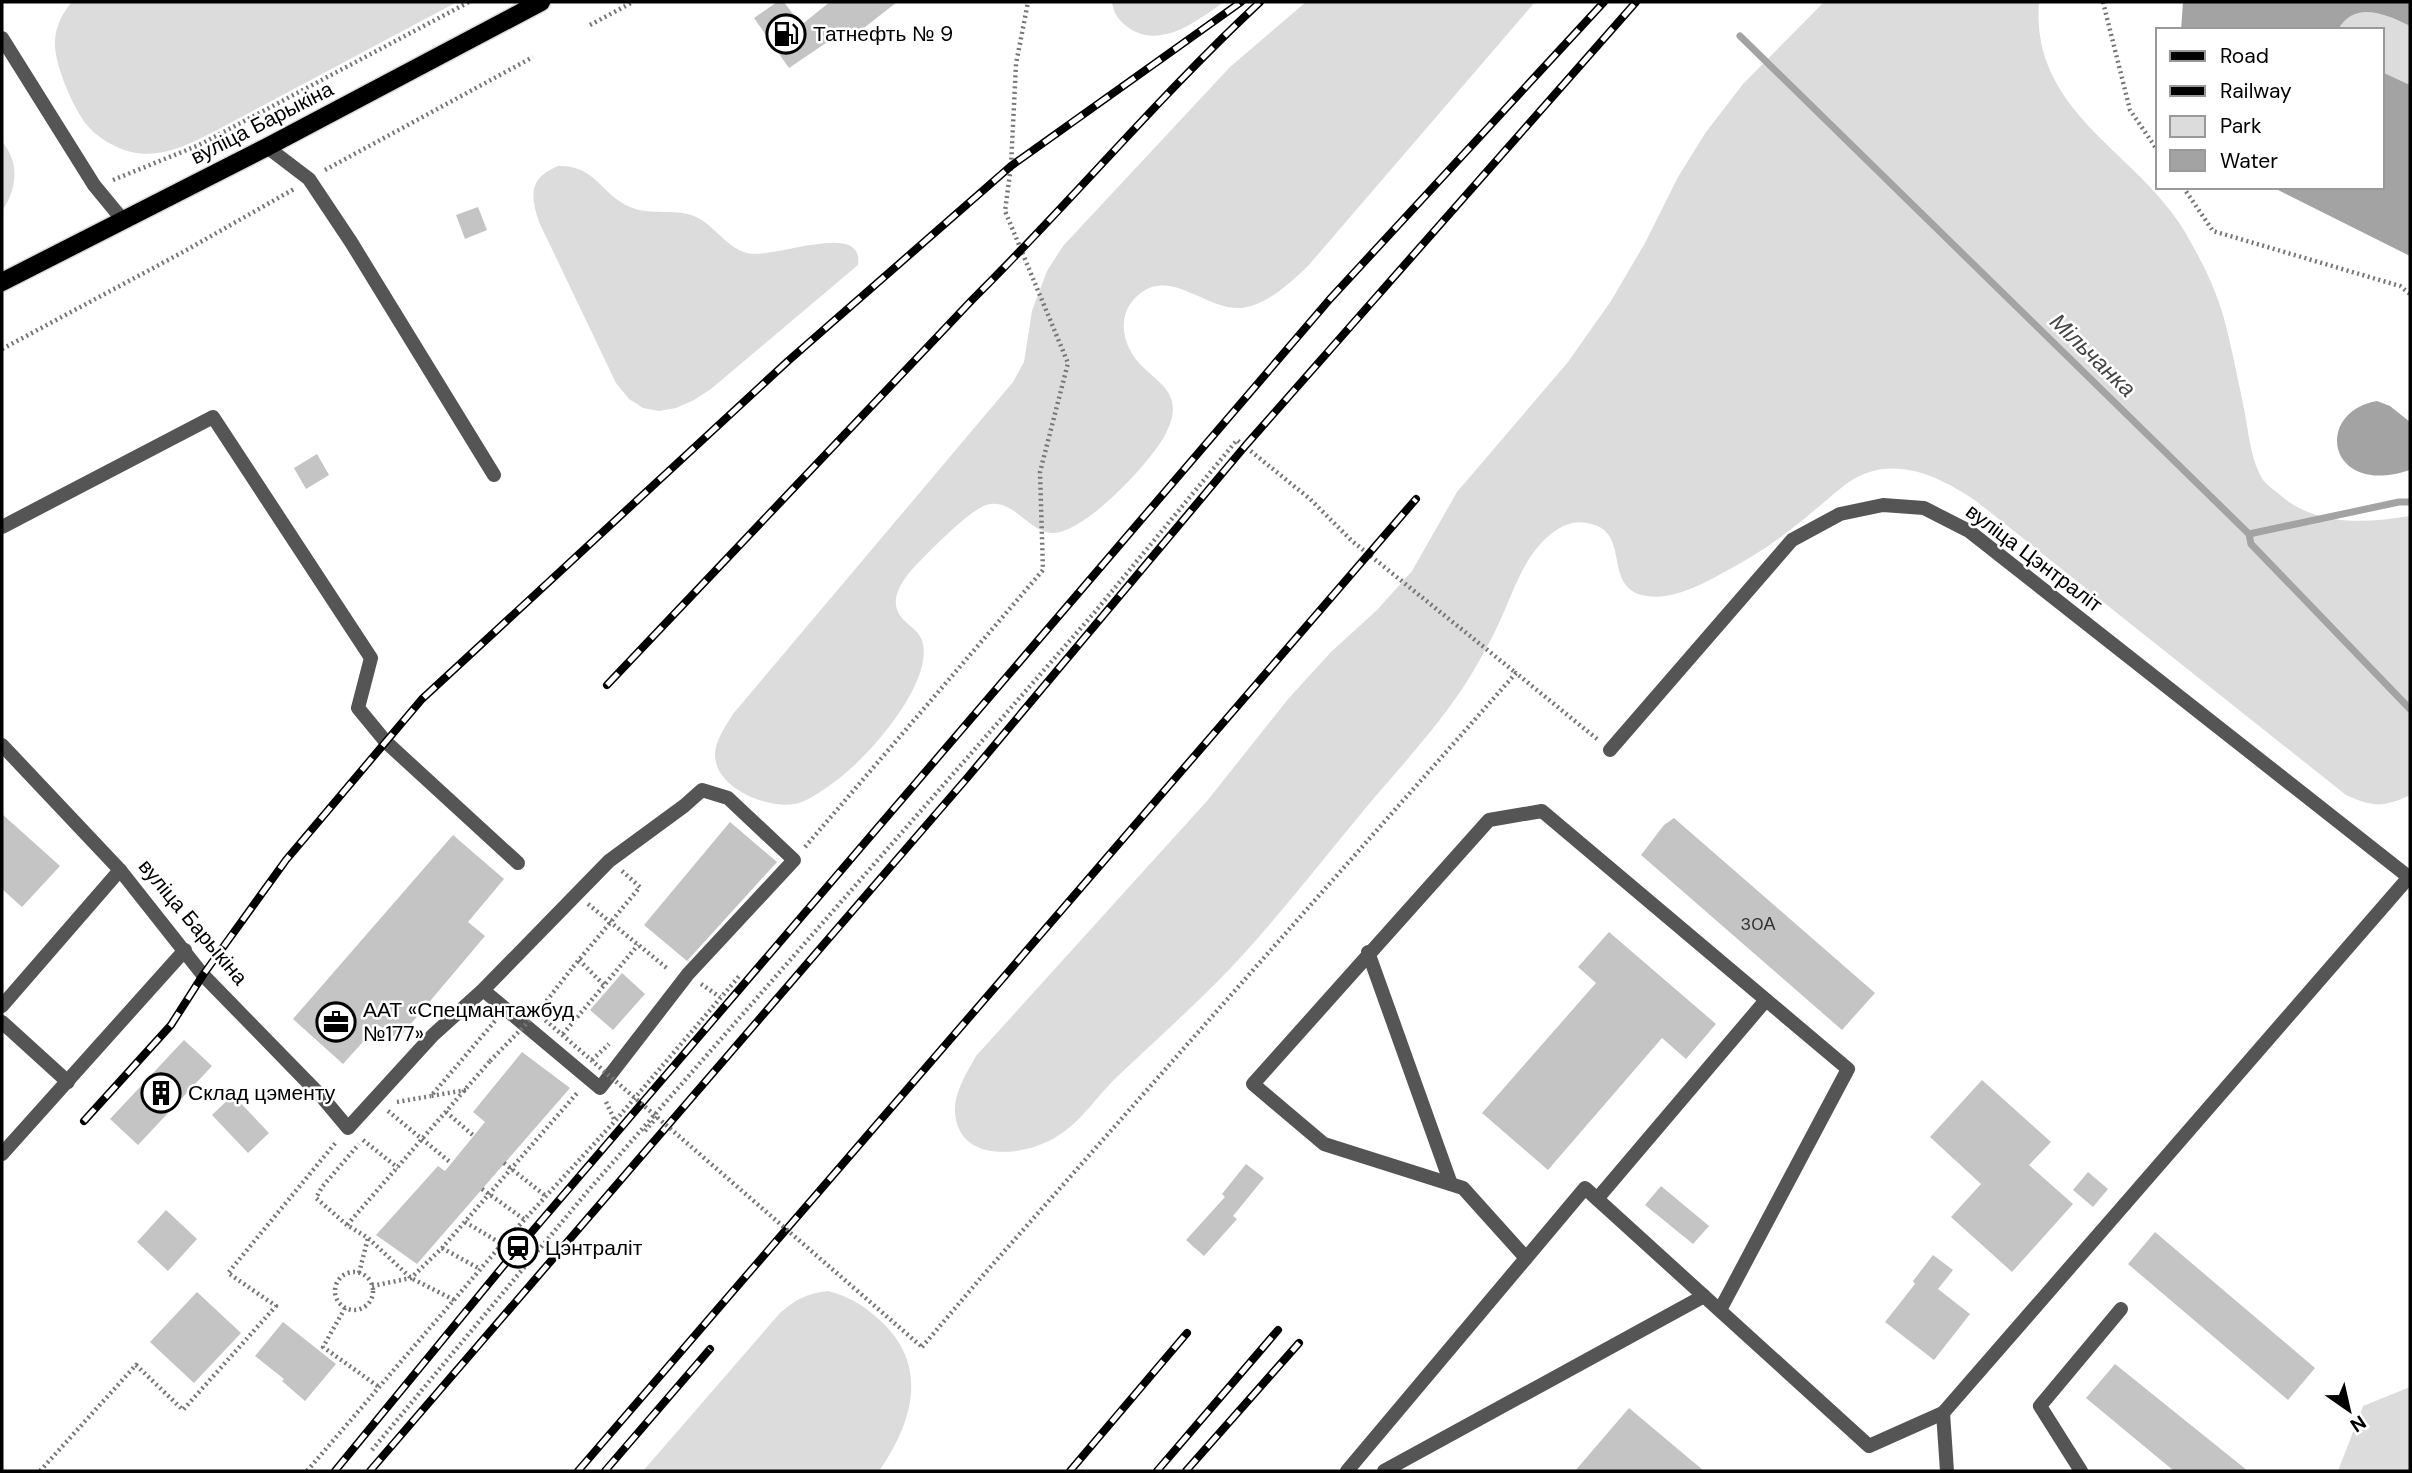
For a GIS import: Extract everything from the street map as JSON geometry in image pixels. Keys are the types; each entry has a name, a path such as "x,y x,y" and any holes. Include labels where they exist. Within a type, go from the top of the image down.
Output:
{"main road":[{"name":"вуліца Барыкіна","path":"2,282 267,147 541,2"}],"street":[{"path":"2,38 94,186 122,219"},
{"path":"267,147 309,179 351,242 494,475"},
{"path":"2,527 213,417 371,658 358,708 386,742 518,863"},
{"name":"вуліца Цэнтраліт","path":"1611,750 1792,540 1840,514 1883,505 1924,508 1969,531 2409,878"},
{"name":"вуліца Барыкіна","path":"2,745 120,870 203,975 348,1128"},
{"path":"348,1128 433,1035 482,990 609,861 702,790 728,798 794,860 688,974 600,1088 482,990"},
{"path":"1526,1258 1463,1188 1324,1144 1253,1084 1368,952 1489,820 1542,811 1848,1069 1720,1310"},
{"path":"2,1006 120,870"},
{"path":"1347,1471 1585,1188 1869,1446 1943,1413 2409,878"},
{"path":"2,1154 185,950"},
{"path":"1368,952 1451,1184"},
{"path":"1597,1199 1766,1000"},
{"path":"2,1022 68,1082"},
{"path":"1384,1471 1704,1296"},
{"path":"2081,1471 2040,1406 2120,1309"},
{"path":"1943,1413 1947,1471"}],"path":[{"path":"94,186 124,177 199,145 469,2"},
{"path":"590,25 633,2"},
{"path":"794,860 1042,570 1040,472 1068,363 1005,211 1011,166 1016,64 1028,2"},
{"path":"2103,2 2130,110 2156,148"},
{"path":"2,349 183,252 309,179 533,57"},
{"path":"2184,189 2213,231 2400,286 2410,294"},
{"path":"372,1450 587,1192 1094,613 1237,440 1310,499 1352,541 1611,750"},
{"path":"537,1013 922,1347 1516,673"},
{"path":"347,1225 491,1061 537,1013 640,887 616,865"},
{"path":"579,892 582,900 673,973 688,974 720,997"},
{"path":"551,1048 638,944"},
{"path":"579,960 605,986"},
{"path":"307,1471 480,1269 741,974"},
{"path":"526,1013 533,1019"},
{"path":"431,1096 497,1019 505,1025"},
{"path":"512,1031 520,1037"},
{"path":"372,1286 411,1278 442,1248 581,1088"},
{"path":"380,1121 397,1102 467,1090"},
{"path":"388,1111 451,1163"},
{"path":"446,1112 474,1136"},
{"path":"587,1192 658,1116"},
{"path":"40,1471 136,1365 183,1409 276,1306 228,1273 348,1128"},
{"path":"371,1131 322,1187 316,1198 347,1225 369,1238 411,1278 454,1300"},
{"path":"362,1141 398,1168"},
{"path":"505,1163 547,1196"},
{"path":"482,1189 525,1220"},
{"path":"465,1222 502,1244"},
{"path":"359,1273 369,1238"},
{"path":"442,1248 480,1269"},
{"path":"359,1273 372,1286 371,1299 357,1310 340,1305 335,1294 337,1282 346,1274 359,1273"},
{"path":"345,1308 323,1347 379,1387"}],"green space":[{"path":"72,2 457,2 197,140 165,152 142,154 119,148 95,133 86,124 70,96 57,60 55,40 61,19"},
{"path":"1112,2 1224,2 1179,30 1154,36 1141,34 1126,26 1115,13"},
{"path":"1306,2 1535,2 1308,266 1277,293 1259,303 1241,308 1227,307 1173,287 1148,289 1135,298 1125,315 1124,334 1137,361 1168,392 1173,411 1167,431 1132,478 1081,522 1052,533 1035,527 1004,506 986,505 952,530 921,560 900,587 896,603 902,618 920,636 923,661 907,701 862,758 833,783 799,803 774,804 746,795 734,787 717,767 715,755 724,728 1013,382 1024,362 1032,311 1047,271 1063,246 1230,67"},
{"path":"1824,2 2039,2 2041,40 2051,74 2091,129 2165,204 2185,232 2204,267 2224,317 2252,450 2263,480 2293,505 2325,517 2359,521 2410,516 2410,795 2385,804 2371,804 2346,795 1976,501 1923,474 1894,469 1879,470 1857,477 1758,553 1705,582 1681,592 1657,597 1632,591 1624,582 1614,547 1609,536 1600,528 1586,523 1572,523 1547,538 1529,559 1478,662 1433,728 1274,919 1218,981 1112,1082 1074,1124 1056,1137 1043,1144 1011,1152 979,1148 967,1140 959,1128 955,1104 976,1056 1207,801 1289,698 1412,571 1457,492 1568,362 1611,301 1645,243 1678,177 1706,132 1743,84"},
{"path":"2369,10 2388,14 2410,26 2410,85 2384,73 2384,28 2339,28 2344,21 2359,12"},
{"path":"2,142 12,158 14,176 11,194 2,211"},
{"path":"558,166 581,170 611,195 638,210 679,212 694,216 708,224 732,246 747,253 760,254 833,243 847,245 856,252 858,265 711,389 676,408 659,411 643,408 629,399 616,383 539,222 534,204 534,188 542,176"},
{"path":"828,1291 853,1300 875,1316 892,1333 904,1352 910,1371 908,1411 901,1431 879,1471 643,1471 780,1313 802,1298"},
{"path":"2410,1387 2410,1471 2338,1471 2363,1406"}],"water":[{"path":"2183,2 2410,2 2410,26 2381,14 2361,12 2353,15 2340,28 2181,28"},
{"path":"2384,73 2410,85 2410,256 2276,189 2384,189"},
{"path":"2377,401 2390,406 2410,422 2410,470 2382,476 2361,473 2346,463 2338,450 2337,435 2343,420 2357,408"}],"building":[{"path":"777,2 784,2 801,25 830,2 897,2 851,38 845,30 789,68 754,18"},
{"path":"478,207 487,230 465,239 456,215"},
{"path":"317,454 329,475 306,489 294,468"},
{"path":"2,814 60,866 22,907 2,889"},
{"path":"1674,818 1875,993 1842,1030 1641,855 1664,825"},
{"path":"730,822 777,862 687,961 644,925"},
{"path":"453,835 504,879 468,922 485,936 398,1039 378,1025 343,1064 293,1019"},
{"path":"1609,932 1716,1024 1686,1059 1662,1038 1548,1170 1482,1113 1596,983 1578,967"},
{"path":"622,973 645,994 613,1030 590,1010"},
{"name":"Склад цэменту","path":"184,1040 212,1066 138,1145 110,1119"},
{"path":"522,1052 570,1088 417,1264 376,1235 438,1166 445,1171 485,1122 473,1112"},
{"path":"1982,1080 2051,1142 2029,1165 2073,1204 2012,1272 1951,1217 1981,1184 1930,1137"},
{"path":"233,1095 269,1133 248,1153 212,1115"},
{"path":"1246,1164 1264,1178 1233,1216 1237,1219 1204,1256 1186,1240 1225,1197 1222,1194"},
{"path":"2088,1172 2108,1189 2093,1207 2073,1190"},
{"path":"1661,1186 1709,1226 1693,1244 1645,1205"},
{"path":"166,1210 197,1239 168,1271 137,1242"},
{"path":"2155,1232 2315,1368 2288,1400 2128,1264"},
{"path":"1933,1255 1953,1270 1938,1289 1970,1314 1934,1360 1885,1322 1915,1284 1913,1281"},
{"path":"197,1292 241,1333 194,1383 150,1342"},
{"path":"283,1322 336,1364 305,1401 282,1381 284,1379 255,1356"},
{"path":"2115,1364 2248,1471 2174,1471 2086,1398"},
{"path":"1629,1408 1704,1471 1575,1471"}],"waterway":[{"name":"Мільчанка","path":"1740,36 2249,534 2251,544 2410,709"},
{"path":"2249,534 2399,502 2410,502"}],"railway":[{"path":"84,1121 171,1025 203,975 286,860 422,699 788,361 1011,166 1241,2"},
{"path":"607,685 1150,112 1260,2"},
{"path":"335,1471 518,1248 1330,299 1604,2"},
{"path":"370,1471 967,778 1246,445 1636,2"},
{"path":"578,1471 1416,499"},
{"path":"1157,1471 1278,1330"},
{"path":"1070,1471 1187,1333"},
{"path":"1186,1471 1299,1343"},
{"path":"605,1471 710,1349"}],"place":[{"name":"Татнефть № 9","path":"786,34"},
{"name":"ААТ «Спецмантажбуд №177»","path":"336,1022"},
{"name":"Склад цэменту","path":"161,1093"},
{"name":"Цэнтраліт","path":"518,1248"}]}
